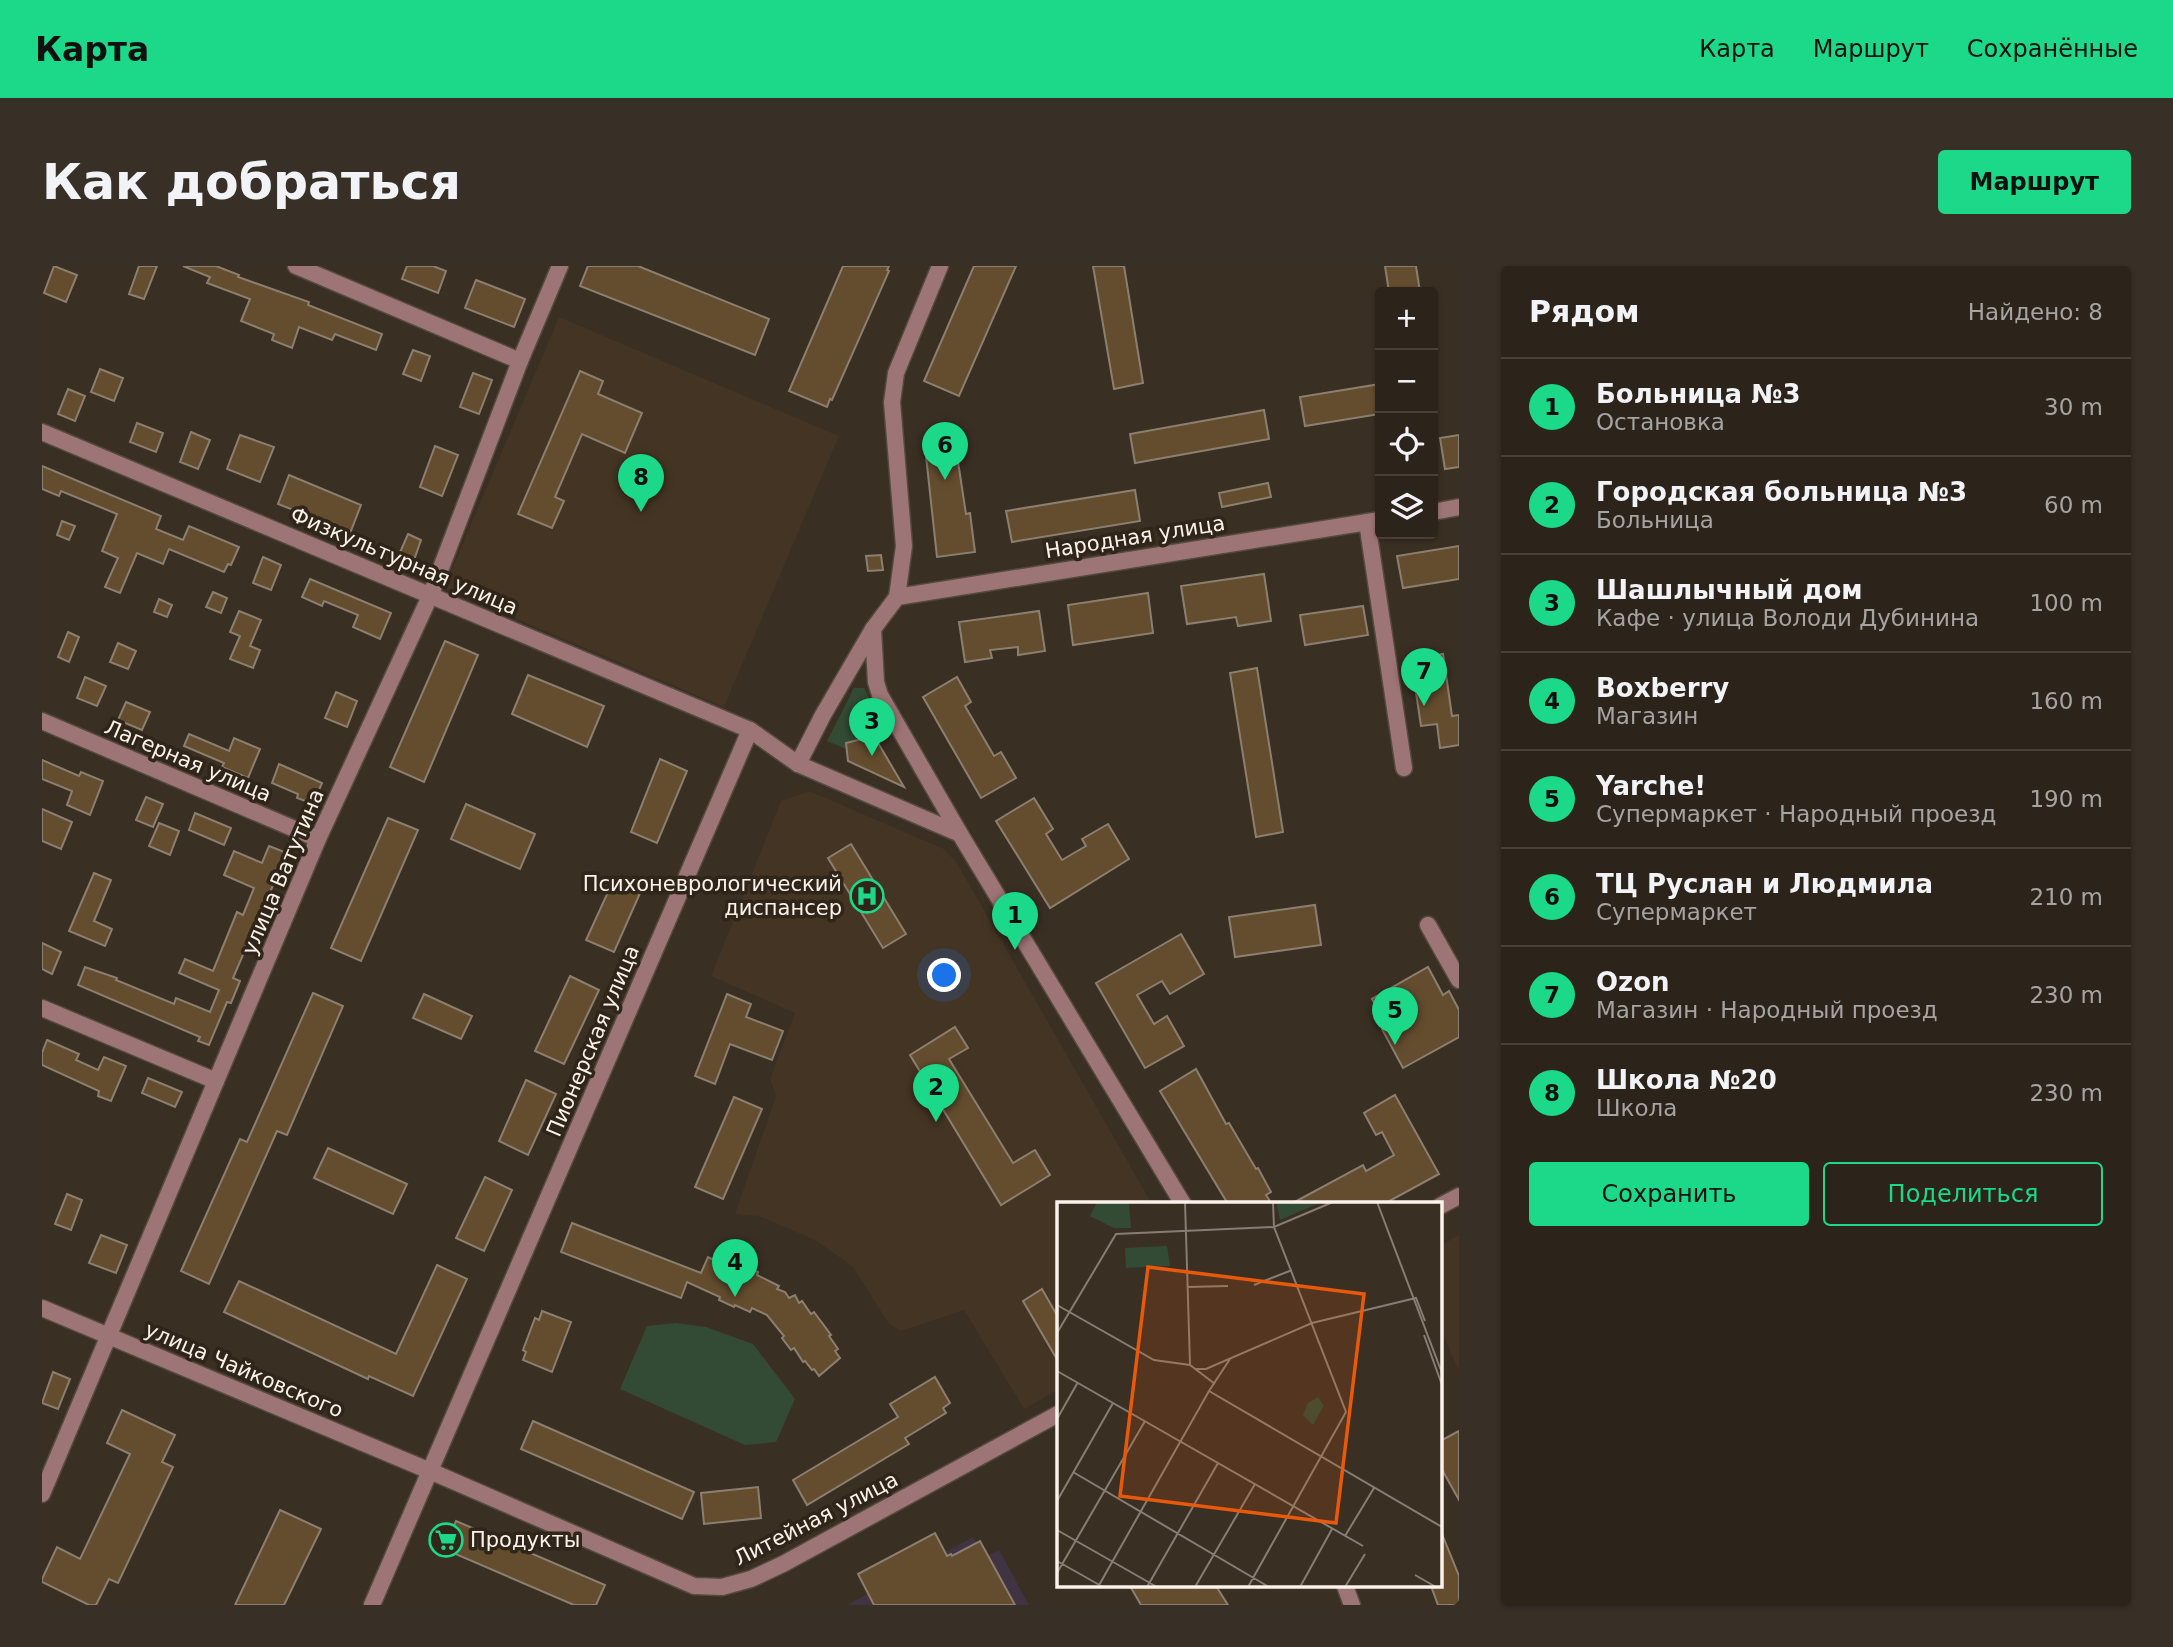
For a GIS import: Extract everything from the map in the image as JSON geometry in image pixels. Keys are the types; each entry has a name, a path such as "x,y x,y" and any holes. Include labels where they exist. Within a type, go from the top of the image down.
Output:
{"street":[{"path":"296,266 520,361"},
{"name":"улица Ватутина","path":"42,1494 318,839 431,594 520,361 560,266"},
{"path":"798,764 873,629 897,597 904,546 893,386 940,266"},
{"name":"Физкультурная улица","path":"42,432 750,730"},
{"path":"1438,511 1459,508"},
{"path":"1374,521 1404,768"},
{"name":"Народная улица","path":"897,597 1374,521"},
{"path":"873,629 876,682 880,695 960,834 1182,1202"},
{"name":"Лагерная улица","path":"42,721 318,839"},
{"path":"750,730 798,764 960,834"},
{"name":"Пионерская улица","path":"372,1605 750,730"},
{"path":"1429,925 1459,980"},
{"path":"42,1008 216,1081"},
{"path":"1442,1205 1459,1196"},
{"name":"улица Чайковского","path":"42,1308 430,1471"},
{"name":"Литейная улица","path":"430,1471 694,1586 722,1587 751,1579 783,1564 1057,1415"},
{"path":"1346,1588 1352,1605"}],"shaded area":[{"path":"559,317 839,436 724,707 444,588"},
{"path":"809,791 944,849 957,863 1151,1202 1057,1202 1057,1391 1024,1409 964,1310 901,1331 889,1324 853,1267 815,1240 759,1216 735,1214 776,1096 770,1079 795,1013 711,976 781,801"},
{"path":"1459,1235 1459,1371 1442,1333 1442,1245"},
{"path":"973,1537 984,1558 999,1550 1029,1605 847,1605"}],"green space":[{"path":"854,688 864,688 886,731 846,743 846,749 827,741"},
{"path":"676,1323 706,1327 753,1344 795,1399 776,1442 745,1445 620,1389 647,1326"}],"building":[{"path":"54,266 77,275 66,302 44,293"},
{"path":"139,266 157,266 144,299 129,294"},
{"path":"183,266 216,266 239,275 238,277 309,302 308,305 382,334 376,350 335,334 332,340 299,327 292,348 272,340 274,334 241,321 250,299 207,283 210,277"},
{"path":"407,266 433,266 446,271 438,293 402,279"},
{"path":"588,266 638,266 769,319 755,355 580,286"},
{"path":"843,266 889,266 889,271 827,407 789,391"},
{"path":"974,266 1016,266 959,396 924,381"},
{"path":"1093,266 1124,266 1143,383 1114,389"},
{"path":"1385,266 1416,266 1419,287 1388,287"},
{"path":"476,280 525,299 514,327 465,308"},
{"path":"413,350 430,356 421,381 403,374"},
{"path":"100,369 123,378 114,401 91,392"},
{"path":"580,371 603,381 598,394 642,413 625,453 582,434 555,497 564,501 552,528 518,514"},
{"path":"473,373 492,380 479,414 460,407"},
{"path":"1375,385 1375,415 1305,426 1300,397"},
{"path":"68,389 85,396 75,421 58,414"},
{"path":"1264,410 1269,439 1135,463 1130,434"},
{"path":"137,423 163,433 156,452 130,442"},
{"path":"191,432 210,440 198,469 180,462"},
{"path":"240,435 274,447 260,482 227,469"},
{"path":"1459,435 1459,467 1445,469 1440,438"},
{"path":"955,442 975,552 937,557 925,447"},
{"path":"435,446 458,455 442,496 420,487"},
{"path":"42,466 161,516 156,529 183,540 189,526 239,547 231,565 228,564 224,572 169,549 163,564 137,553 120,593 105,587 118,558 102,551 117,514 61,491 59,496 42,489"},
{"path":"289,475 361,505 349,536 321,525 322,521 278,504"},
{"path":"1268,483 1271,497 1222,507 1219,493"},
{"path":"1135,490 1140,521 1012,542 1006,511"},
{"path":"62,521 75,526 69,540 57,535"},
{"path":"408,534 421,540 413,563 398,557"},
{"path":"1459,546 1459,579 1403,588 1397,556"},
{"path":"881,555 883,570 868,571 866,556"},
{"path":"263,557 281,565 271,590 253,583"},
{"path":"1264,574 1271,621 1238,626 1236,617 1187,624 1181,586"},
{"path":"310,579 391,613 380,639 353,627 358,615 324,601 322,606 302,597"},
{"path":"213,592 227,598 221,613 206,607"},
{"path":"1148,593 1153,633 1073,645 1068,605"},
{"path":"159,599 172,605 167,617 154,612"},
{"path":"1363,606 1368,635 1305,645 1300,615"},
{"path":"239,611 261,620 250,646 260,650 253,668 230,659 240,636 230,632"},
{"path":"1039,611 1045,651 1018,655 1018,647 990,650 992,658 965,662 959,622"},
{"path":"68,632 79,637 69,662 58,657"},
{"path":"445,641 478,655 424,782 390,767"},
{"path":"118,643 136,651 128,669 110,662"},
{"path":"1443,654 1452,716 1459,715 1459,745 1440,748 1437,724 1421,726 1411,659"},
{"path":"1257,668 1283,832 1256,837 1230,673"},
{"path":"528,675 604,706 587,747 512,714"},
{"path":"85,677 106,686 97,706 77,698"},
{"path":"957,677 971,702 965,706 994,756 1001,752 1016,778 981,798 923,697"},
{"path":"336,692 357,701 347,727 325,718"},
{"path":"126,702 150,712 142,730 118,720"},
{"path":"189,734 229,751 234,738 260,749 248,778 222,767 224,763 184,746"},
{"path":"874,736 904,787 848,761 846,743"},
{"path":"660,759 687,771 657,843 631,832"},
{"path":"42,760 79,776 81,772 103,781 90,815 67,805 72,791 42,779"},
{"path":"279,764 322,783 313,804 272,783"},
{"path":"146,797 163,804 153,827 136,820"},
{"path":"1034,798 1053,829 1046,834 1062,860 1086,846 1082,839 1108,824 1129,859 1050,908 996,821"},
{"path":"466,804 535,834 520,869 451,839"},
{"path":"42,809 72,822 61,849 42,841"},
{"path":"195,813 231,828 224,845 189,830"},
{"path":"388,818 418,830 361,961 331,948"},
{"path":"159,823 179,831 170,855 149,846"},
{"name":"Психоневрологический диспансер","path":"851,844 906,934 883,948 828,858"},
{"path":"269,846 287,853 233,978 240,981 231,1003 227,1002 209,1045 198,1041 200,1037 78,985 85,967 117,978 116,980 174,1004 176,998 210,1012 219,990 179,973 185,959 213,971 237,912 243,915 254,888 224,875 234,851 262,863"},
{"path":"94,873 111,880 94,921 112,929 105,946 69,931"},
{"path":"614,879 641,891 614,952 586,940"},
{"path":"1315,905 1321,945 1235,957 1229,917"},
{"path":"1181,934 1204,974 1170,994 1162,981 1137,995 1154,1024 1167,1016 1184,1046 1145,1068 1096,983"},
{"path":"42,943 61,952 52,974 42,969"},
{"path":"1428,967 1443,995 1449,991 1459,1010 1459,1037 1403,1068 1382,1029 1387,1026 1372,999"},
{"path":"570,976 599,990 564,1064 535,1051"},
{"path":"313,993 343,1006 287,1135 277,1131 209,1284 181,1271 240,1139 247,1142"},
{"path":"424,994 472,1016 461,1039 413,1018"},
{"path":"727,994 751,1004 746,1017 783,1031 772,1060 730,1044 715,1084 695,1076"},
{"path":"955,1027 968,1048 949,1059 1013,1163 1035,1150 1050,1175 1001,1205 910,1055"},
{"path":"47,1040 79,1054 76,1060 98,1070 104,1057 126,1066 111,1101 98,1096 99,1091 42,1065 42,1053"},
{"path":"1196,1069 1226,1124 1229,1123 1256,1169 1258,1168 1271,1192 1266,1195 1271,1202 1227,1202 1160,1091"},
{"path":"148,1078 182,1092 175,1107 142,1093"},
{"path":"526,1080 556,1094 528,1155 499,1141"},
{"path":"1395,1095 1439,1174 1388,1202 1295,1202 1363,1165 1366,1171 1394,1155 1382,1132 1376,1135 1364,1113"},
{"path":"734,1097 762,1109 723,1199 695,1187"},
{"path":"328,1148 407,1184 393,1214 314,1178"},
{"path":"485,1177 512,1190 484,1251 456,1238"},
{"path":"67,1194 82,1200 71,1230 55,1224"},
{"path":"572,1223 701,1273 708,1257 731,1265 733,1261 758,1272 757,1275 779,1286 777,1289 785,1292 789,1298 795,1295 811,1314 814,1312 831,1335 829,1336 838,1349 835,1351 840,1358 819,1376 803,1362 794,1348 791,1350 782,1338 784,1336 767,1315 752,1308 750,1312 735,1305 734,1307 719,1300 720,1297 687,1282 681,1298 561,1252"},
{"path":"101,1235 127,1245 116,1273 89,1263"},
{"path":"437,1265 467,1279 413,1396 369,1376 368,1379 224,1312 239,1281 396,1354"},
{"path":"1042,1289 1057,1315 1057,1359 1023,1301"},
{"path":"542,1311 571,1322 552,1372 523,1360 526,1352 523,1350 535,1318 539,1320"},
{"path":"53,1372 70,1379 58,1409 42,1403"},
{"path":"935,1377 950,1403 943,1408 946,1413 905,1438 909,1444 807,1505 793,1480 898,1417 890,1404"},
{"path":"122,1410 175,1435 162,1462 173,1467 118,1583 109,1579 96,1605 89,1605 42,1582 42,1579 57,1547 80,1559 130,1454 107,1443"},
{"path":"533,1421 694,1492 682,1519 521,1449"},
{"path":"1459,1431 1459,1500 1442,1470 1442,1440"},
{"path":"758,1487 761,1518 704,1524 701,1493"},
{"path":"280,1510 321,1529 284,1605 235,1605"},
{"path":"456,1521 605,1585 596,1605 574,1605 444,1549"},
{"path":"935,1533 947,1556 980,1541 1015,1605 874,1605 858,1574"},
{"path":"1442,1534 1459,1576 1459,1605 1438,1605 1432,1588 1442,1588"},
{"path":"1131,1588 1217,1588 1228,1605 1141,1605"}],"place":[{"name":"ТЦ Руслан и Людмила","path":"945,480"},
{"name":"Школа №20","path":"641,512"},
{"name":"Ozon","path":"1424,706"},
{"name":"Шашлычный дом","path":"872,756"},
{"name":"Психоневрологический диспансер","path":"867,896"},
{"name":"Больница №3","path":"1015,950"},
{"name":"Yarche!","path":"1395,1045"},
{"name":"Городская больница №3","path":"936,1122"},
{"name":"Boxberry","path":"735,1297"},
{"name":"Продукты","path":"446,1540"}]}
